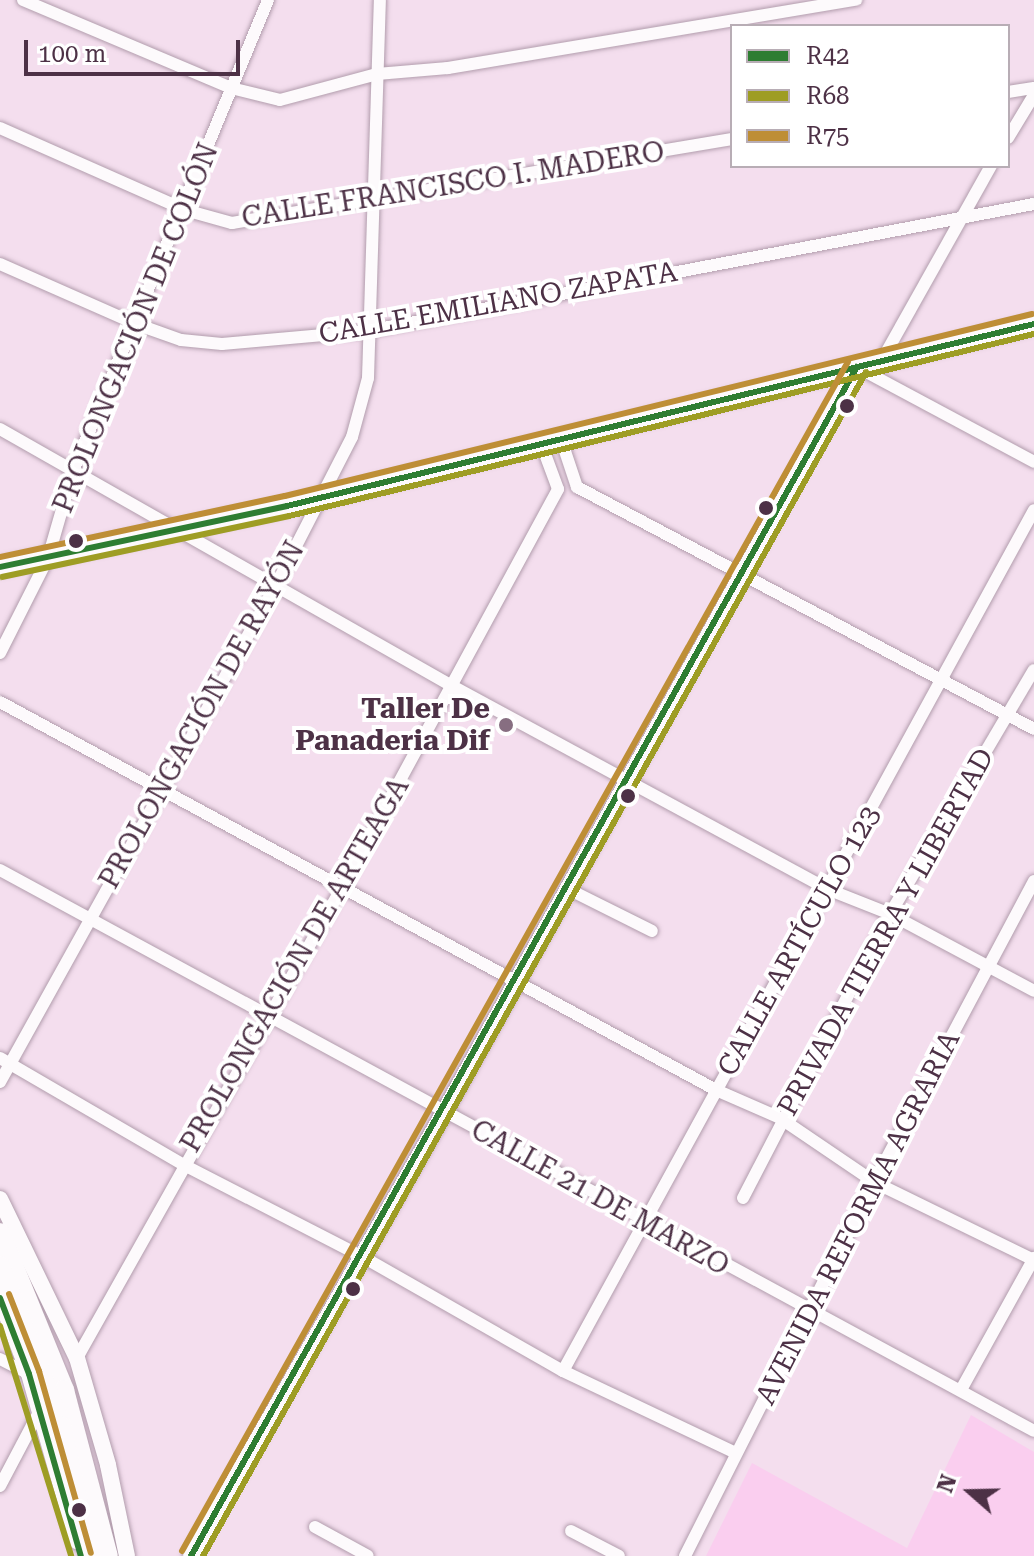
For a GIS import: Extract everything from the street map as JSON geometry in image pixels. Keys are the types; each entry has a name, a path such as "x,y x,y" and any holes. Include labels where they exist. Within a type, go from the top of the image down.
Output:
{"main road":[{"path":"0,567 322,497 1034,324"},
{"path":"0,1233 7,1280 61,1426 90,1556"},
{"path":"7,1280 64,1390 108,1556"}],"street":[{"path":"23,0 231,88 280,100 377,74 448,68 856,0"},
{"name":"PROLONGACIÓN DE COLÓN","path":"0,653 48,558 74,468 185,210 268,0"},
{"name":"PROLONGACIÓN DE RAYÓN","path":"0,1082 5,1061 276,585 352,437 368,378 380,0"},
{"path":"1010,92 1034,88"},
{"path":"1010,135 1034,95"},
{"name":"CALLE FRANCISCO I. MADERO","path":"0,128 185,210 232,223 730,139"},
{"path":"882,360 990,168"},
{"name":"CALLE EMILIANO ZAPATA","path":"0,264 136,324 181,340 222,344 368,331 1034,204"},
{"path":"191,1556 363,1257 857,367 1034,462"},
{"path":"0,429 74,468 176,530 452,686 827,889 890,914 1034,991"},
{"path":"561,439 577,487 1034,729"},
{"name":"PROLONGACIÓN DE ARTEAGA","path":"77,1358 182,1164 341,889 558,489 541,443"},
{"name":"CALLE ARTÍCULO 123","path":"563,1371 944,680 1034,510"},
{"name":"PRIVADA TIERRA Y LIBERTAD","path":"743,1198 780,1118 890,914 1034,670"},
{"path":"0,702 716,1090 780,1118 874,1182 1034,1259 962,1388"},
{"name":"CALLE 21 DE MARZO","path":"0,870 267,1019 444,1112 807,1312 962,1388 1034,1431"},
{"name":"AVENIDA REFORMA AGRARIA","path":"685,1556 874,1182 1034,881"},
{"path":"566,888 652,931"},
{"path":"5,1061 182,1164 363,1257 563,1371 736,1453"},
{"path":"0,1199 77,1358 127,1556"},
{"path":"7,1280 29,1374 81,1556"},
{"path":"0,1359 29,1374"},
{"path":"0,1486 40,1410"},
{"path":"315,1527 368,1556"},
{"path":"571,1531 619,1556"}],"shaded area":[{"path":"971,1415 1034,1452 1034,1556 706,1556 752,1463 907,1548"}],"transit line":[{"name":"R75","path":"0,557 285,496 1032,314"},
{"name":"R42","path":"0,567 287,506 1034,324"},
{"name":"R68","path":"2,577 289,516 1034,334"},
{"name":"R75","path":"182,1551 848,362"},
{"name":"R42","path":"191,1556 857,367"},
{"name":"R68","path":"203,1556 866,372"},
{"name":"R75","path":"9,1294 39,1371 91,1553"},
{"name":"R42","path":"0,1298 29,1374 81,1556"},
{"name":"R68","path":"0,1326 71,1556"}],"place":[{"name":"Taller De Panaderia Dif","path":"506,725"}]}
